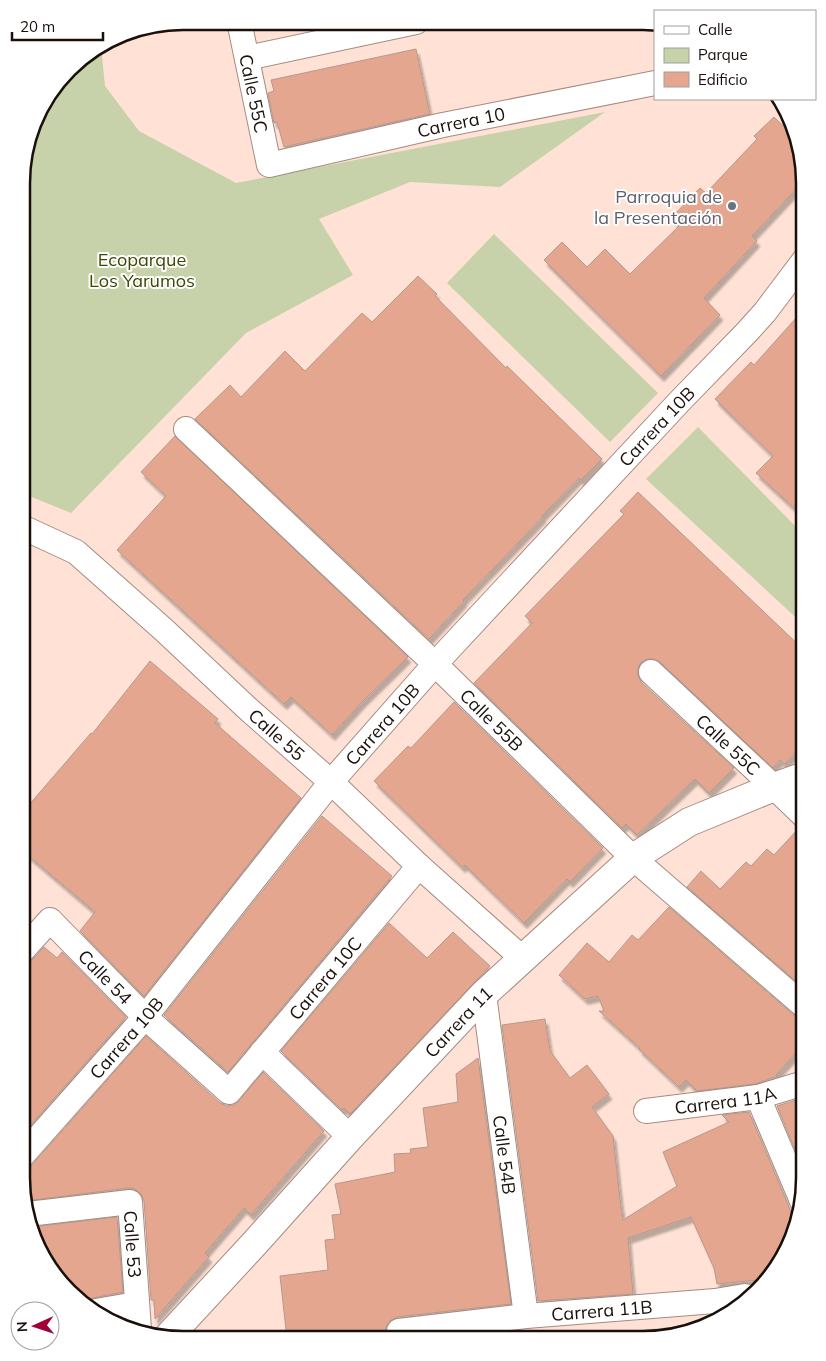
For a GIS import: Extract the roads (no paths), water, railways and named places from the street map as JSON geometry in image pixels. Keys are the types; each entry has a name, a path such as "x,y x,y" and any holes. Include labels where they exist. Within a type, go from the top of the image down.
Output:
{"street":[{"name":"Calle 55C","path":"241,30 269,165"},
{"path":"247,58 378,30"},
{"name":"Carrera 10","path":"269,165 443,125 654,83"},
{"name":"Carrera 10B","path":"30,1147 145,1017 332,782 435,664 765,312 796,271"},
{"name":"Calle 55B","path":"186,429 435,664 633,858 796,999"},
{"name":"Calle 55","path":"30,531 76,552 164,630 247,708 332,782 419,866 522,958"},
{"name":"Calle 55C","path":"651,672 796,809"},
{"name":"Carrera 11","path":"174,1331 350,1137 484,994 633,858 689,822 796,779"},
{"name":"Carrera 10C","path":"229,1092 419,866"},
{"name":"Calle 54","path":"30,942 50,920 145,1017 229,1092"},
{"name":"Calle 54B","path":"484,994 526,1316"},
{"path":"262,1052 350,1137"},
{"name":"Carrera 11A","path":"646,1111 758,1098 796,1086"},
{"path":"758,1098 796,1187"},
{"name":"Calle 53","path":"34,1213 130,1202 136,1304 139,1324"},
{"name":"Carrera 11B","path":"399,1331 526,1316 715,1301 738,1297"},
{"path":"106,1309 136,1304"}],"place":[{"name":"Parroquia de la Presentación","path":"732,206"}],"park label":[{"name":"Ecoparque Los Yarumos","path":"142,269"}]}
